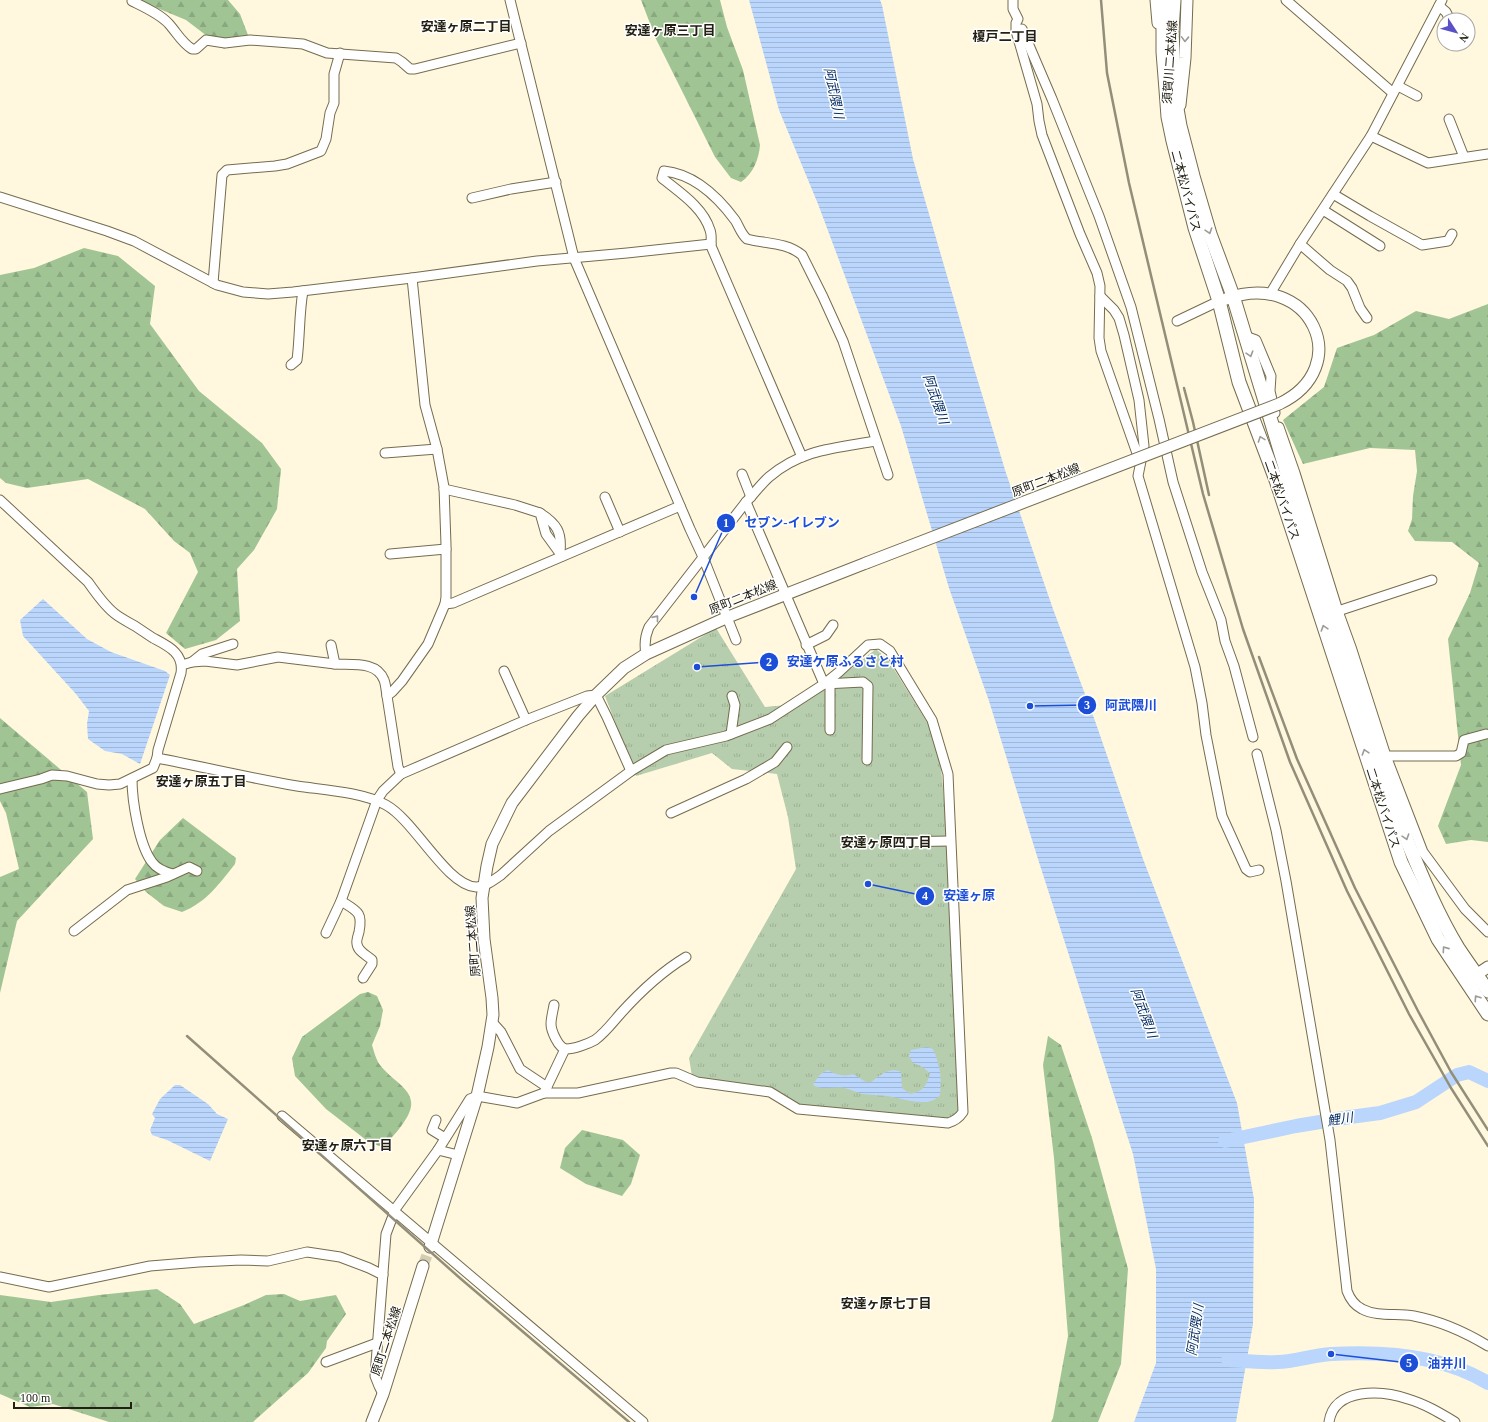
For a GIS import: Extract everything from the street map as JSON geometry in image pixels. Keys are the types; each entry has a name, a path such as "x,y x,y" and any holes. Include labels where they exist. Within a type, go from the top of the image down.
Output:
{"highway":[{"name":"二本松バイパス","path":"1163,0 1163,52 1168,117 1195,228 1219,301 1239,382 1276,480 1401,862 1438,939 1471,978"},
{"name":"二本松バイパス","path":"1174,0 1172,30 1175,97 1180,126 1210,234 1233,296 1320,582 1408,843 1423,881 1458,948 1471,978"},
{"path":"1471,978 1488,991"},
{"path":"1471,978 1488,1014"}],"main road":[{"name":"須賀川二本松線","path":"1156,0 1168,117"},
{"name":"須賀川二本松線","path":"1180,126 1180,102 1185,58 1187,0"},
{"name":"原町二本松線","path":"431,1244 477,1096 492,1022 492,998 483,926 482,898 492,844 512,803 596,694 624,668 646,654 728,617 1279,404 1297,393 1308,380 1318,360 1319,349 1316,333 1306,314 1292,302 1270,294 1244,293 1219,301"},
{"path":"1471,978 1488,967"},
{"name":"原町二本松線","path":"372,1422 383,1394 423,1266"}],"street":[{"path":"510,0 574,258 703,557 736,640"},
{"path":"1013,0 1013,8 1018,19 1016,23 1016,31 1037,104 1042,134 1080,234 1096,268 1100,286 1099,338 1101,351 1139,459"},
{"path":"1286,0 1395,90 1417,96"},
{"path":"132,1 169,23 186,46 192,49 196,49 206,40 225,43 250,40 304,44 327,53 396,58 410,69 415,69 521,43"},
{"path":"1270,294 1300,244 1371,136 1441,3"},
{"path":"1441,3 1446,12"},
{"path":"1022,29 1050,93 1099,216 1131,306 1173,482 1202,572 1221,620 1225,641 1234,666 1253,737"},
{"path":"213,283 222,175 227,170 287,164 321,151 326,139 330,113 334,103 334,74 340,53"},
{"path":"1449,119 1464,156"},
{"path":"1371,136 1428,163 1464,156 1488,154"},
{"path":"802,457 711,244 711,231 704,218 688,199 662,178 664,171 676,172 710,193 723,205 747,239 783,245 802,255 843,341 888,475"},
{"path":"472,198 511,189 556,182"},
{"path":"1333,194 1422,245 1448,241 1452,234"},
{"path":"0,197 134,241 213,283 243,292 268,294 412,278 537,261 711,244"},
{"path":"1323,210 1380,246"},
{"path":"1300,244 1330,270 1348,281 1360,308 1367,318"},
{"path":"387,696 402,681 428,644 445,604 446,548 444,489 437,449 425,405 421,351 412,278"},
{"path":"291,365 297,360 300,341 300,309 303,291"},
{"path":"1100,296 1114,310 1119,318 1131,364 1139,400 1144,439 1138,476 1195,667 1206,735 1222,816 1246,869 1250,872 1259,870"},
{"path":"1177,321 1219,301"},
{"path":"1245,336 1256,340 1271,376 1270,391 1276,417 1386,756 1423,852 1465,908 1488,932"},
{"path":"646,654 644,646 649,627 703,557 769,477 794,460 813,452 876,441"},
{"path":"385,453 437,449"},
{"path":"742,474 749,500 785,594 806,645 827,683 830,730"},
{"path":"444,489 515,505 540,513 546,534 561,554"},
{"path":"605,497 620,532"},
{"path":"0,500 88,582 93,590 114,613 153,638 164,642 173,650 182,665 175,696 153,768 120,784 97,784 68,776 52,775 0,789"},
{"path":"445,604 453,603 561,554 620,532 680,506"},
{"path":"390,554 446,548"},
{"path":"1338,611 1432,580"},
{"path":"806,645 826,635 833,625"},
{"path":"192,662 202,654 233,644"},
{"path":"157,758 377,800 395,811 451,874 465,883 476,887 484,885 501,875 549,831 631,771 666,750 731,734 770,719 827,683 868,645 880,644 890,651 934,723 948,774 962,1112 960,1117 954,1122 948,1123 798,1109 770,1092 697,1082 676,1073 578,1093 545,1090 517,1103 477,1096 470,1099 438,1150 395,1211 386,1234 375,1376 383,1394"},
{"path":"331,645 335,664"},
{"path":"182,665 192,662 205,661 237,665 278,657 335,664 370,666 380,673 384,681 398,767 401,774"},
{"path":"504,671 526,720"},
{"path":"827,683 863,682 868,686 867,760"},
{"path":"326,933 341,901 377,800 383,791 401,774 526,720 587,696 596,694 631,771"},
{"path":"731,734 735,705 732,696"},
{"path":"1386,756 1456,756 1461,753 1464,740 1486,734"},
{"path":"671,813 752,776 775,762 787,747"},
{"path":"1257,754 1276,830 1293,921 1330,1140 1347,1291 1350,1299 1363,1310 1372,1313 1413,1316 1446,1325 1471,1336 1488,1346"},
{"path":"132,779 135,805 146,852 152,863 162,870 173,874"},
{"path":"892,842 950,841"},
{"path":"74,931 127,890 189,867 197,872"},
{"path":"341,901 357,912 360,916 361,921 356,944 359,949 372,960 372,964 363,978"},
{"path":"565,1049 577,1047 595,1040 653,980 686,958"},
{"path":"554,1005 551,1023 553,1032 557,1041 565,1049"},
{"path":"492,1022 502,1032 520,1069 545,1090"},
{"path":"545,1090 565,1049"},
{"path":"282,1116 395,1211 431,1244 643,1422"},
{"path":"436,1120 432,1130 445,1138"},
{"path":"438,1150 458,1155"},
{"path":"0,1277 49,1288 150,1266 227,1261 268,1261 307,1252 340,1257 383,1275"},
{"path":"326,1362 377,1343"},
{"path":"1328,1422 1332,1411 1337,1404 1344,1399 1361,1394 1387,1394 1418,1402 1455,1422"}],"green space":[{"path":"138,0 228,0 240,14 248,35 224,49 186,20"},
{"path":"641,0 720,0 727,27 743,70 760,145 755,166 749,175 741,182 731,178 715,157 656,39"},
{"path":"84,248 118,256 155,286 150,324 199,391 262,443 281,469 277,509 254,550 237,569 240,621 216,640 185,649 166,633 198,572 190,553 174,541 145,509 88,479 27,488 6,483 0,478 0,275 34,268"},
{"path":"1488,304 1488,842 1471,840 1446,844 1438,826 1461,765 1448,639 1470,593 1479,563 1452,542 1415,541 1408,531 1412,519 1413,496 1417,471 1415,450 1370,448 1303,464 1283,420 1324,387 1337,348 1374,335 1416,311 1449,319"},
{"path":"716,628 765,707 799,704 826,688 876,649 889,661 930,727 941,768 946,820 960,1109 951,1120 801,1106 766,1089 692,1076 689,1058 796,869 788,817 777,774 732,769 712,753 636,776 605,696"},
{"path":"0,718 87,792 93,839 17,921 0,993 0,877 19,869 6,813 0,801"},
{"path":"183,818 236,858 235,864 206,898 182,912 164,906 146,892 135,879 160,840"},
{"path":"368,992 377,996 383,1010 380,1026 372,1045 376,1058 386,1072 406,1090 410,1096 411,1103 410,1112 404,1122 391,1138 380,1146 370,1143 326,1109 295,1076 292,1058 302,1037 360,994"},
{"path":"1048,1036 1061,1045 1092,1138 1128,1269 1121,1364 1098,1422 1051,1422 1068,1336 1054,1158 1043,1065"},
{"path":"582,1130 623,1140 640,1155 631,1184 622,1196 586,1184 560,1168 565,1148"},
{"path":"157,1289 180,1304 194,1324 266,1295 284,1294 300,1301 336,1295 346,1314 327,1341 326,1348 308,1373 253,1422 109,1422 53,1404 30,1407 0,1394 0,1295 51,1302"}],"water":[{"path":"749,0 880,0 882,5 913,159 1006,473 1143,859 1237,1103 1254,1199 1253,1324 1236,1422 1134,1422 1156,1363 1156,1269 1133,1154 1037,856 989,701 949,588 901,426 818,204 779,110"},
{"path":"43,599 87,639 111,652 165,671 170,675 140,764 122,754 105,751 88,739 87,724 89,711 76,694 23,636 20,620"},
{"path":"927,1047 933,1049 941,1077 940,1095 929,1101 915,1102 887,1096 862,1094 844,1088 821,1088 813,1085 819,1076 828,1070 840,1075 853,1074 866,1082 871,1082 889,1071 897,1070 901,1072 902,1088 910,1094 918,1092 924,1087 930,1073 921,1066 913,1063 909,1056 911,1050"},
{"path":"175,1085 180,1085 208,1104 217,1114 228,1119 210,1161 167,1140 152,1135 150,1130 155,1118 152,1114 160,1099"}],"waterway":[{"name":"鯉川","path":"1225,1141 1296,1126 1380,1113 1416,1102 1457,1075 1469,1072 1488,1081"},
{"path":"1228,1360 1284,1362 1331,1354 1392,1354 1452,1366 1488,1383"}],"tunnel":[{"path":"423,1266 430,1247"}],"railway":[{"path":"1101,0 1107,73 1129,183 1203,494 1243,629 1290,762 1347,891 1409,1014 1451,1088 1488,1146"},
{"path":"1184,388 1209,495"},
{"path":"1259,657 1297,759 1355,888 1451,1072 1488,1130"},
{"path":"187,1036 461,1279 629,1422"}],"place":[{"name":"セブン-イレブン","path":"694,597"},
{"name":"安達ケ原ふるさと村","path":"697,667"},
{"name":"阿武隈川","path":"1030,706"},
{"name":"安達ヶ原","path":"868,884"},
{"name":"油井川","path":"1331,1354"}],"district":[{"name":"安達ヶ原二丁目","path":"466,26"},
{"name":"安達ヶ原三丁目","path":"670,30"},
{"name":"榎戸二丁目","path":"1005,36"},
{"name":"安達ヶ原五丁目","path":"201,781"},
{"name":"安達ヶ原四丁目","path":"886,842"},
{"name":"安達ヶ原六丁目","path":"347,1145"},
{"name":"安達ヶ原七丁目","path":"886,1303"}]}
